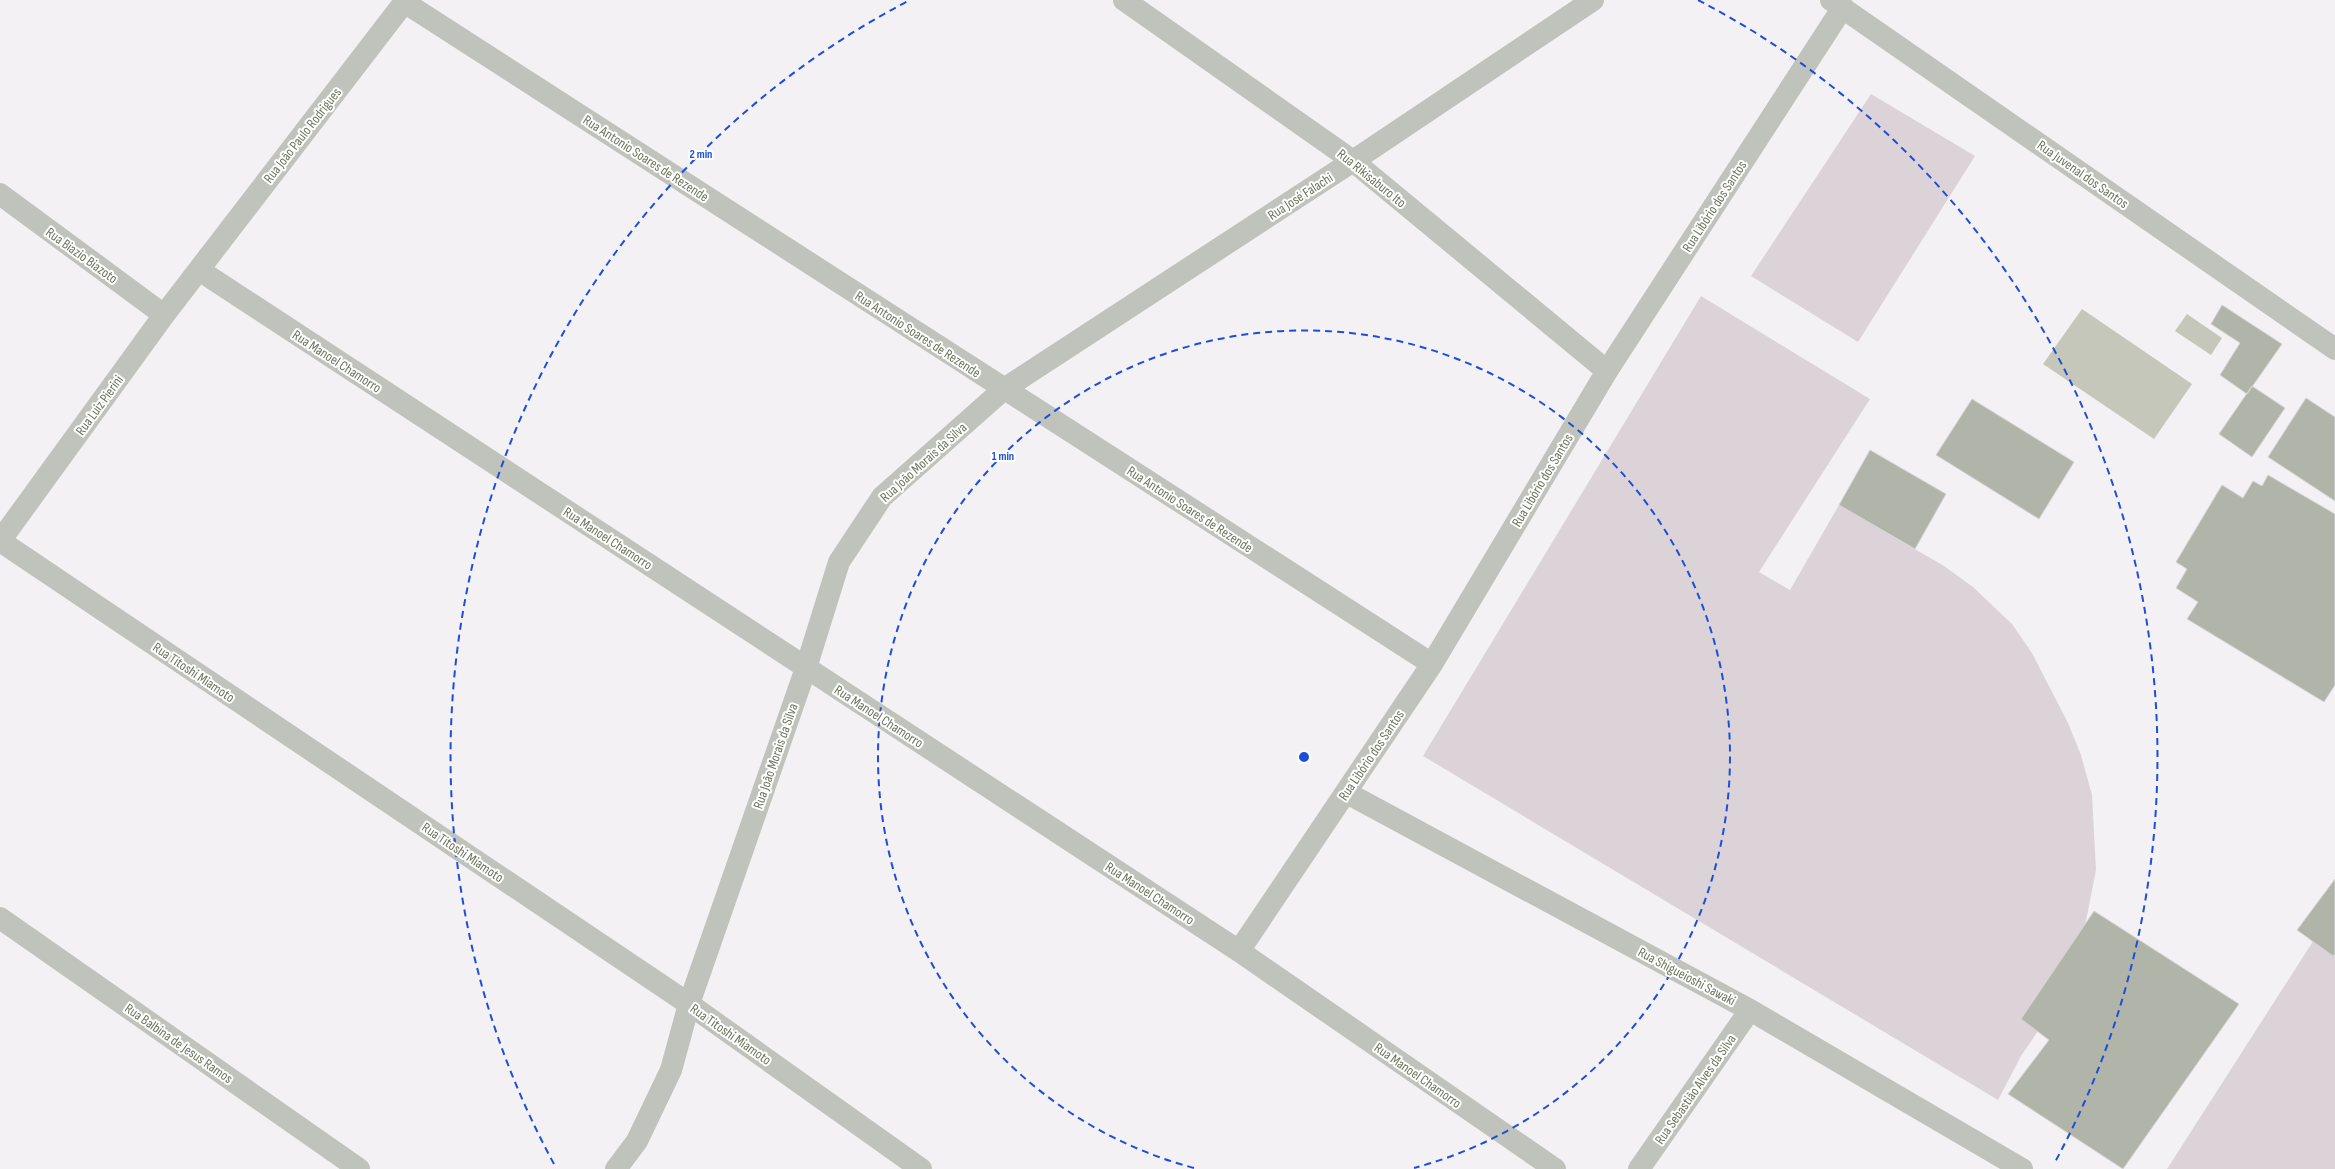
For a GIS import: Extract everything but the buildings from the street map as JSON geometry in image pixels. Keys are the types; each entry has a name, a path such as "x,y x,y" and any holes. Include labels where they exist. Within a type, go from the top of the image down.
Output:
{"street":[{"name":"Rua Rikisaburo Ito","path":"1124,0 1354,161 1607,371"},
{"name":"Rua José Falachi","path":"1004,390 1354,161 1594,0"},
{"name":"Rua João Paulo Rodrigues","path":"198,270 405,1"},
{"name":"Rua Antonio Soares de Rezende","path":"405,1 1004,390 1432,664"},
{"name":"Rua Juvenal dos Santos","path":"1837,4 2335,349"},
{"name":"Rua Libório dos Santos","path":"1239,951 1347,793 1432,664 1607,371 1837,4"},
{"name":"Rua Biazio Biazoto","path":"0,194 164,315"},
{"name":"Rua Luiz Pierini","path":"0,541 198,270"},
{"name":"Rua Manoel Chamorro","path":"198,270 1239,951 1555,1169"},
{"name":"Rua João Morais da Silva","path":"616,1169 637,1141 671,1070 689,1004 806,668 839,562 882,497 1004,390"},
{"name":"Rua Titoshi Miamoto","path":"0,541 689,1004 921,1169"},
{"name":"Rua Shigueioshi Sawaki","path":"1347,793 1750,1010 2022,1169"},
{"name":"Rua Balbina de Jesus Ramos","path":"0,918 359,1169"},
{"name":"Rua Sebastião Alves da Silva","path":"1639,1169 1750,1010"}],"shaded area":[{"path":"1871,94 1975,156 1858,342 1751,276"},
{"path":"1701,296 1870,399 1759,572 1790,590 1839,505 1944,566 1973,587 2012,624 2032,653 2068,723 2081,755 2092,795 2096,870 2084,931 2038,1031 2021,1056 1998,1100 1423,756"},
{"path":"2082,309 2192,384 2154,439 2043,364"},
{"path":"2187,314 2222,338 2211,355 2175,331"},
{"path":"2335,907 2335,1169 2167,1169"}]}
